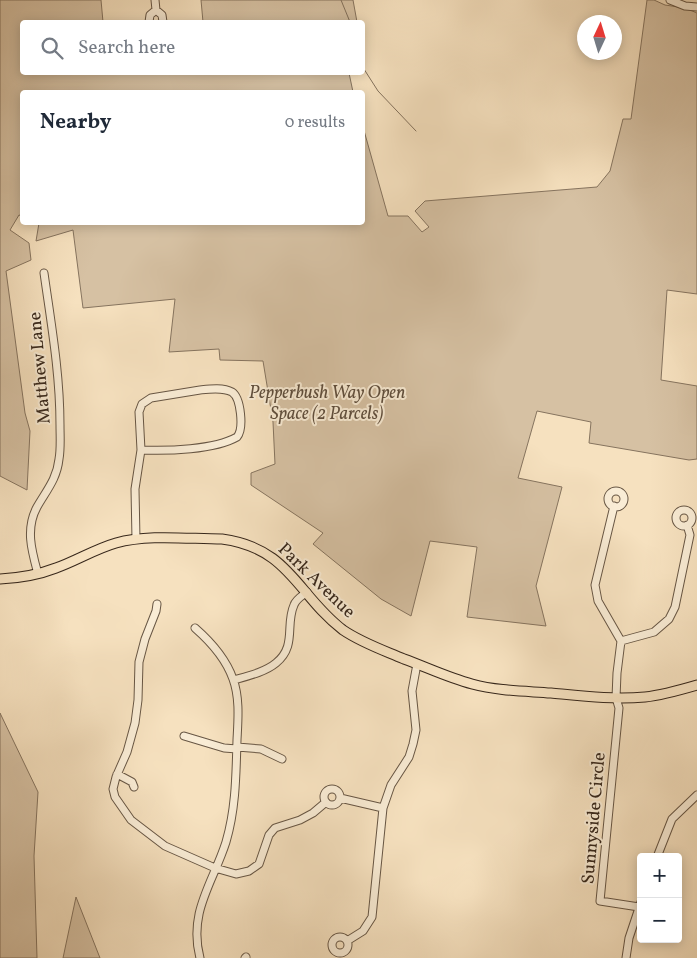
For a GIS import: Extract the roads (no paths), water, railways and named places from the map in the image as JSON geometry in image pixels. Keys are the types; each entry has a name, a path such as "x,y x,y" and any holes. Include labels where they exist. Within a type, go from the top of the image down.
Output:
{"main road":[{"name":"Park Avenue","path":"0,579 38,574 58,568 102,548 136,539 222,539 258,549 275,560 292,575 334,623 354,637 374,647 470,683 488,688 616,698 646,697 697,685"}],"street":[{"path":"155,0 156,10 162,15 163,20"},
{"path":"670,0 697,7"},
{"path":"149,20 150,15 156,10"},
{"name":"Matthew Lane","path":"38,574 31,547 32,520 36,508 57,474 60,458 59,388 44,272"},
{"path":"136,539 135,489 141,450 139,412 142,404 151,398 200,390 224,390 231,392 237,399 242,428 240,434 232,440 175,450 141,450"},
{"path":"614,506 595,585 598,600 621,641 616,698"},
{"path":"621,641 654,632 668,619 676,607 690,534 687,525"},
{"path":"234,680 260,672 281,658 289,646 291,616 294,604 307,592"},
{"path":"157,604 139,662 135,723 127,752 113,788 114,793 132,820 165,846 215,868 236,874 249,872 254,868 262,858 269,835 275,828 300,820 326,802"},
{"path":"195,628 212,644 226,665 234,680 237,706 236,788 226,841 205,891 198,914 196,937 200,958"},
{"path":"347,941 363,931 372,917 382,808 391,785 409,756 416,730 412,690 417,664"},
{"name":"Sunnyside Circle","path":"616,698 619,708 600,901 637,904"},
{"path":"184,736 224,748 261,749 282,759"},
{"path":"117,774 132,782 134,787"},
{"path":"326,802 324,794 330,789 338,791 340,798"},
{"path":"659,853 672,819 697,795"},
{"path":"340,798 382,808"},
{"path":"326,802 334,804 340,798"},
{"path":"626,958 628,938 637,912"}],"waterway":[{"path":"341,0 349,20"},
{"path":"365,71 378,91 416,131"}],"park label":[{"name":"Pepperbush Way Open Space (2 Parcels)","path":"327,402"}]}
